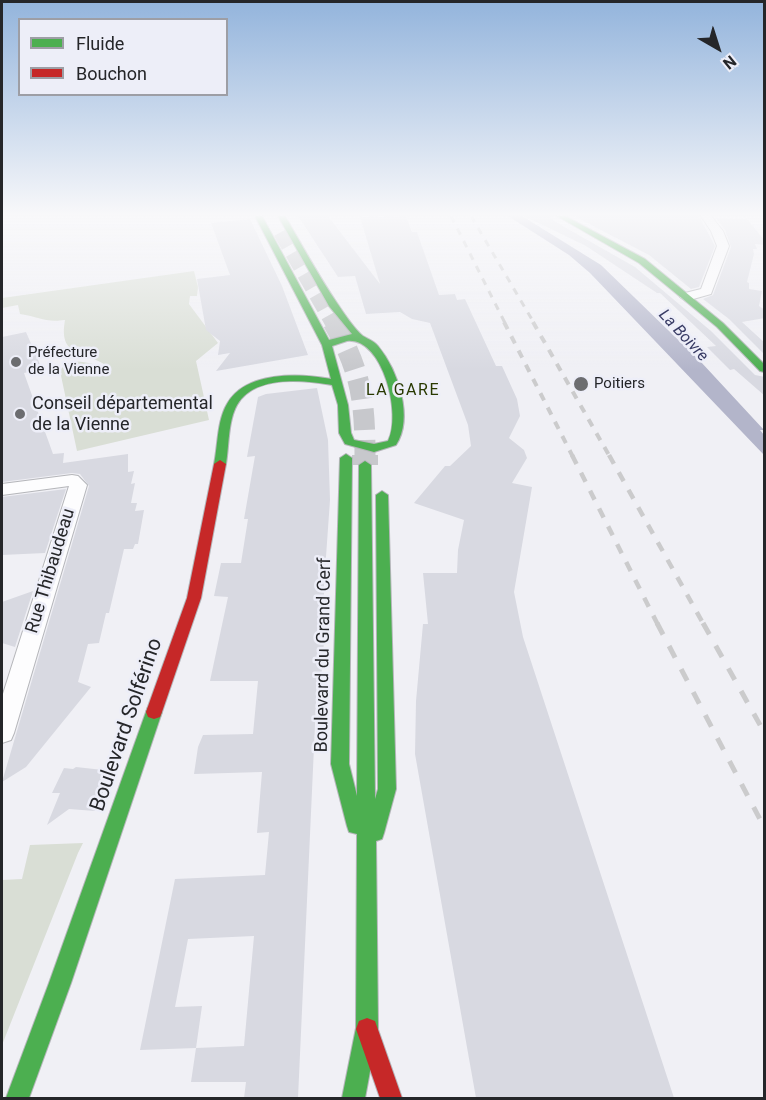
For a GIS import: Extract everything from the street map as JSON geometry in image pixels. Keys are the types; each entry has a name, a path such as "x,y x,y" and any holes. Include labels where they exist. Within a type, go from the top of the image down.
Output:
{"street":[{"name":"Boulevard du Grand Cerf","path":"285,267 328,349 343,405 345,434 349,442 346,454 340,764 366,866"},
{"path":"311,267 334,306 360,338 372,344 381,358 396,405 399,432 396,440 383,452 349,442"},
{"path":"650,267 720,324 765,369"},
{"path":"686,297 706,291 715,267"},
{"path":"328,349 342,339 360,338"},
{"name":"Boulevard Solférino","path":"16,1098 60,983 194,598 232,404 244,391 274,381 312,363 328,349"},
{"name":"Boulevard Solférino","path":"274,381 319,379 338,383"},
{"name":"Boulevard du Grand Cerf","path":"354,1098 367,1028 364,465"},
{"name":"Boulevard du Grand Cerf","path":"366,866 387,789 387,656 382,477"},
{"name":"Rue Thibaudeau","path":"2,489 72,480 78,485 2,733"},
{"name":"Boulevard du Grand Cerf","path":"367,1028 391,1098"}],"shaded area":[{"path":"194,271 198,287 197,296 190,296 189,304 218,343 196,361 209,420 77,451 60,371 69,363 75,362 107,366 69,347 65,341 65,320 47,320 20,314 18,305 2,308 2,298"},
{"path":"83,843 2,1045 2,880 22,879 30,845"}],"water":[{"name":"La Boivre","path":"583,267 603,267 701,362 764,430 760,430 764,435 764,455"}],"building":[{"path":"227,267 273,267 308,355 216,371 230,353 218,355 220,341 206,330 197,279 230,275"},
{"path":"332,267 367,267 380,284 375,267 429,267 439,295 455,294 457,300 465,299 496,366 502,366 517,399 520,416 509,438 524,450 527,458 512,483 532,487 514,592 523,637 674,1098 476,1098 415,754 416,701 423,624 428,624 423,573 457,573 458,550 464,520 414,503 445,466 450,466 471,446 468,425 430,323 412,319 400,312 366,314 355,276 338,277"},
{"path":"618,267 635,267 711,331 755,375 765,377 765,396 734,369 730,370 707,347 716,346 660,293"},
{"path":"664,267 707,267 699,287 691,289"},
{"path":"723,267 751,267 747,282 749,289 762,291 759,306 765,310 765,318 742,322 765,343 765,355 729,319 703,299 713,295"},
{"path":"26,332 42,369 24,373 53,454 64,453 63,463 128,454 128,472 134,471 131,484 135,483 131,503 137,503 135,511 144,510 138,544 135,544 133,549 124,549 109,613 106,613 99,643 88,644 78,682 91,687 26,767 2,782 89,486 80,474 72,473 2,482 2,337"},
{"path":"317,388 328,440 330,500 324,585 324,614 326,614 321,681 317,681 298,1098 244,1098 246,1082 191,1082 196,1048 140,1050 175,879 265,875 269,832 257,833 262,772 194,774 198,747 203,735 253,734 258,681 210,681 228,597 214,596 221,563 241,563 248,519 244,519 255,456 247,457 258,397","holes":["254,936 244,1046 196,1048 202,1006 175,1007 188,939"]},
{"path":"66,489 45,553 2,555 2,497"},
{"path":"33,591 15,647 2,643 2,602"},
{"path":"64,768 112,771 95,811 69,809 47,825 60,793 52,793"}],"tunnel":[{"path":"301,267 333,323"},
{"path":"333,322 350,356 360,386 365,457"},
{"path":"365,457 365,465"}],"railway":[{"path":"477,267 505,323"},
{"path":"501,267 534,323"},
{"path":"504,322 573,457"},
{"path":"533,322 610,457"},
{"path":"572,455 658,625"},
{"path":"609,455 704,625"},
{"path":"657,623 764,827"},
{"path":"703,623 764,732"}],"traffic: fast":[{"path":"285,267 327,345"},
{"path":"311,267 334,306 360,338"},
{"path":"650,267 720,325 764,369"},
{"path":"357,337 367,341 375,348 388,374 397,406 397,434 392,443 374,448 349,442 345,433 343,405 327,345 341,339 357,337"},
{"path":"220,464 230,409 240,394 266,382 281,380 312,379 338,383"},
{"path":"346,458 340,764 356,826"},
{"path":"354,1098 367,1028 365,465"},
{"path":"375,833 387,789 382,495"},
{"path":"17,1098 60,983 154,712"}],"traffic: jam":[{"path":"154,712 194,598 220,464"},
{"path":"367,1029 391,1098"}],"place":[{"name":"Préfecture de la Vienne","path":"16,362"},
{"name":"Poitiers","path":"581,384"},
{"name":"Conseil départemental de la Vienne","path":"20,414"}],"district":[{"name":"LA GARE","path":"403,391"}]}
